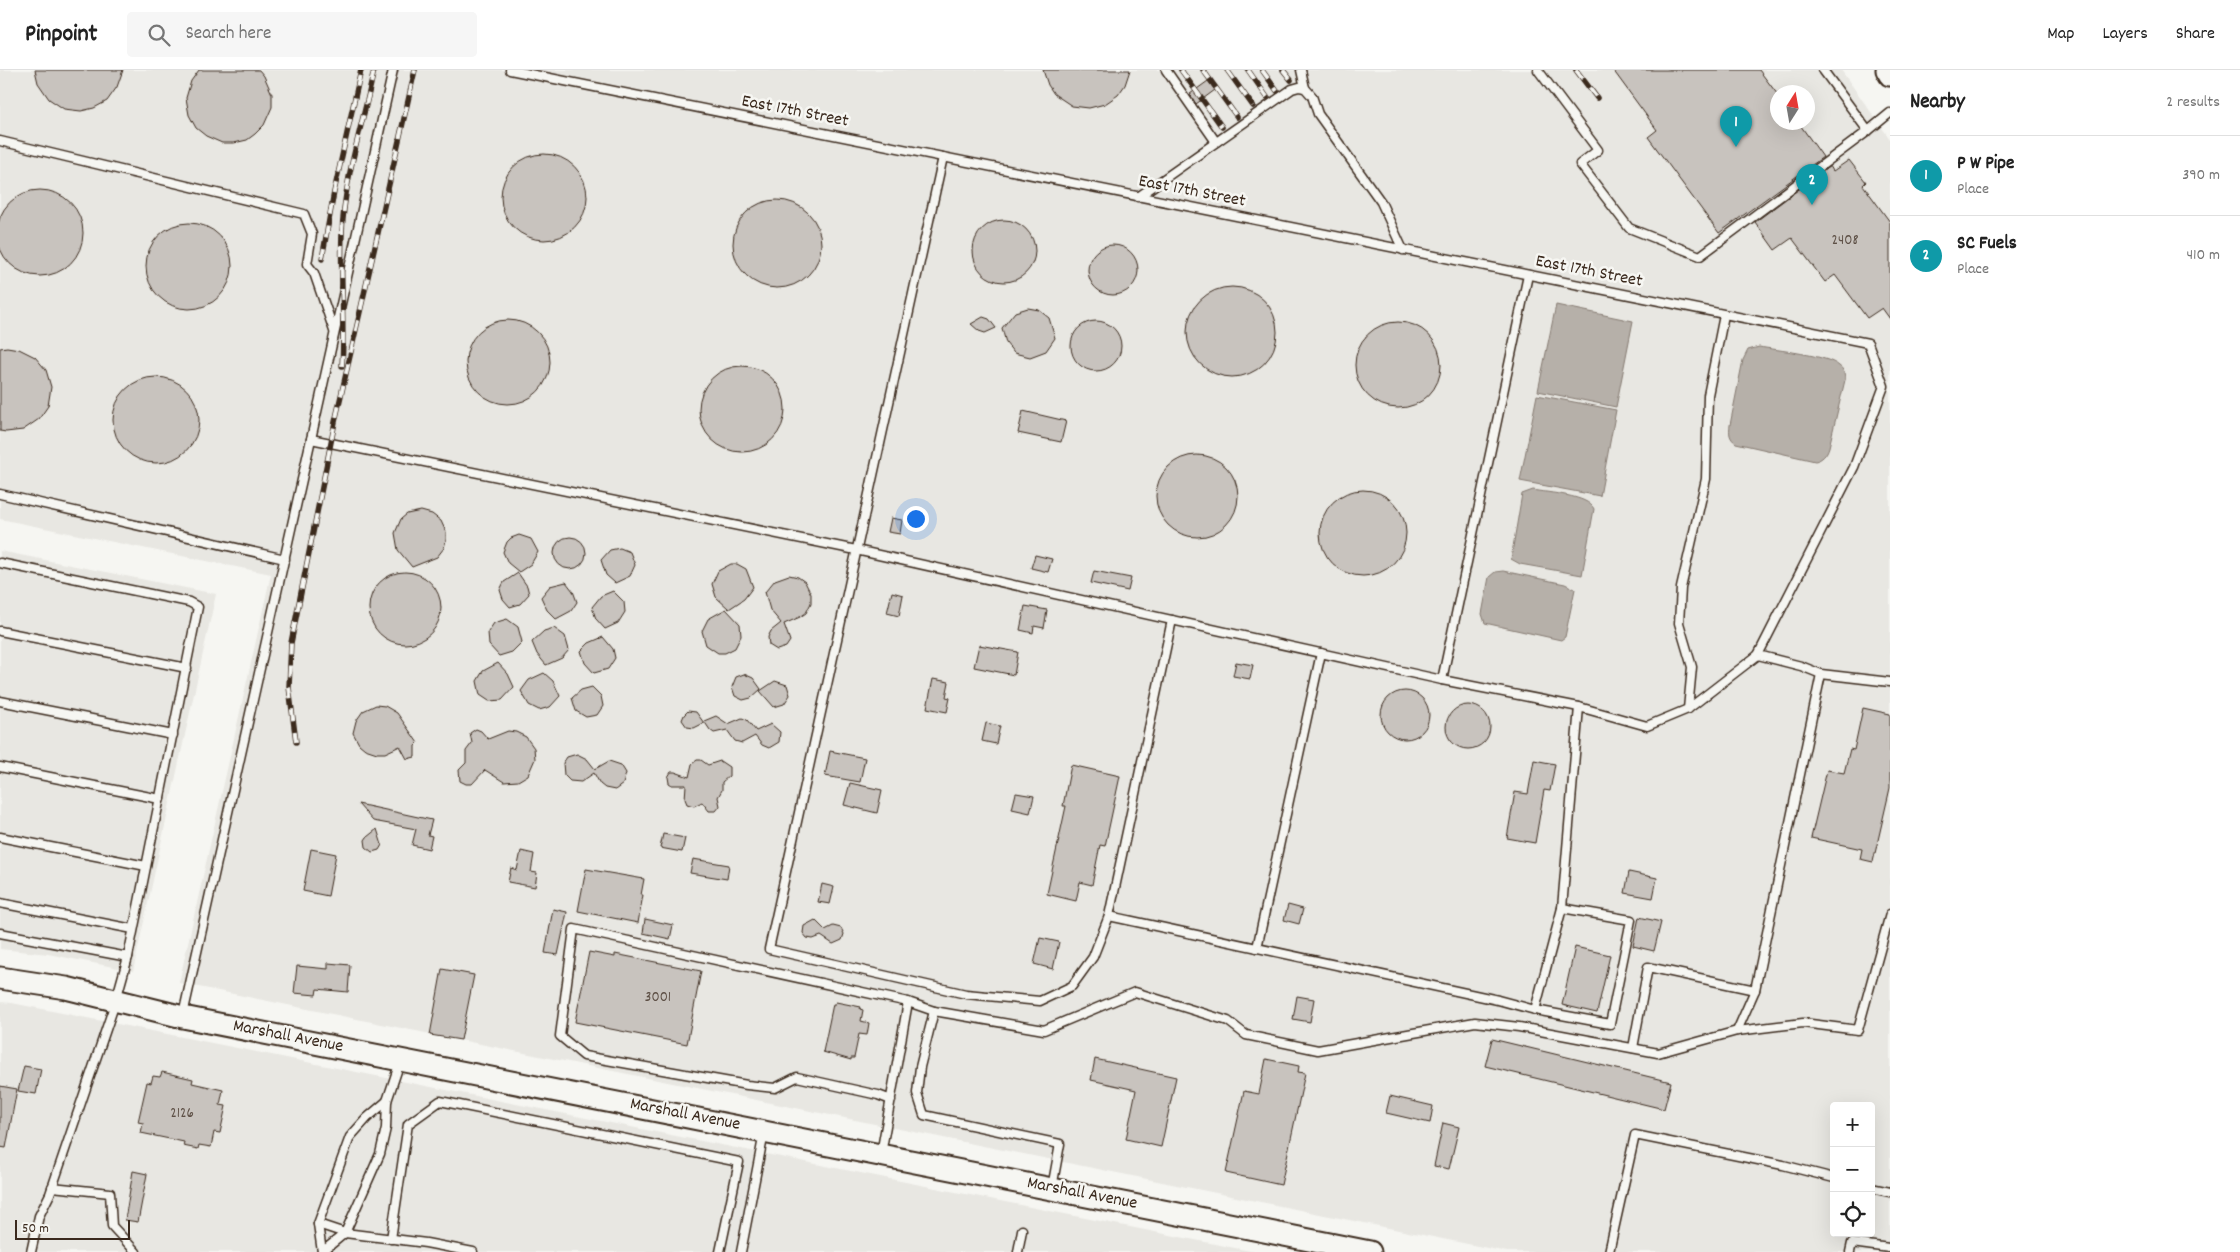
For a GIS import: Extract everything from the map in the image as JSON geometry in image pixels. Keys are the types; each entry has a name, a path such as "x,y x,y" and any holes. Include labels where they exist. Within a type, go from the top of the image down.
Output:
{"street":[{"path":"1887,70 1890,75"},
{"name":"Marshall Avenue","path":"0,978 66,988 183,1017 1370,1252"}],"lane":[{"path":"183,1017 393,70"},
{"name":"East 17th Street","path":"510,70 1868,343 1884,386 1854,467 1758,655"},
{"path":"1166,70 1216,142"},
{"path":"1301,70 1305,88 1312,96 1318,114 1381,202 1404,250"},
{"path":"1538,70 1598,150 1580,164 1629,228 1700,256 1890,113"},
{"path":"1823,70 1868,131"},
{"path":"1138,197 1292,89 1305,88"},
{"path":"0,141 304,214 312,234 307,264 314,273 334,331"},
{"path":"944,158 769,949 966,994 1040,1000 1072,986 1093,957 1109,916 1172,620"},
{"path":"1442,680 1528,275"},
{"path":"1688,709 1692,667 1679,624 1681,588 1706,480 1708,395 1724,315"},
{"path":"311,439 856,550 1442,680 1579,706 1647,726 1688,709 1758,655 1801,666 1821,674 1890,682"},
{"path":"0,494 285,559"},
{"path":"0,563 195,603 198,607 128,957 116,1000 52,1187 39,1216 31,1252"},
{"path":"0,631 186,668"},
{"path":"1257,948 1321,653"},
{"path":"1738,1031 1755,990 1821,674"},
{"path":"0,700 173,735"},
{"path":"1535,1010 1562,908 1579,706"},
{"path":"0,767 160,799"},
{"path":"0,837 146,866"},
{"path":"0,903 133,929"},
{"path":"1109,916 1498,1000 1535,1010 1610,1024 1631,920 1562,908"},
{"path":"891,1100 878,1095 797,1077 775,1088 747,1085 584,1056 560,1036 574,929 908,1002 934,1011 1044,1030 1135,992 1228,1021 1246,1035 1318,1050 1475,1022 1519,1027 1658,1053 1738,1031 1803,1023 1858,1030 1890,914"},
{"path":"0,933 128,957"},
{"path":"1633,1048 1648,967 1755,990"},
{"path":"881,1154 908,1002"},
{"path":"934,1011 920,1068 917,1093 924,1115 1060,1144 1052,1188"},
{"path":"322,1252 345,1233 380,1154 386,1128 387,1101 401,1059"},
{"path":"322,1252 318,1224 350,1137 367,1118 387,1101"},
{"path":"391,1238 408,1124 440,1101 738,1162 720,1252"},
{"path":"741,1252 764,1131"},
{"path":"1609,1252 1635,1134 1830,1177"},
{"path":"52,1187 110,1193 112,1226 136,1252"},
{"path":"1875,1189 1890,1192"},
{"path":"318,1224 345,1233 426,1243 473,1252"},
{"path":"1018,1252 1022,1230"},
{"path":"425,1252 426,1243"},
{"path":"1850,1252 1852,1243 1889,1249"}],"shaded area":[{"path":"0,70 1841,70 1890,139 1890,1252 1507,1252 179,983 271,574 0,519"},
{"path":"1556,305 1633,321 1616,407 1538,391"},
{"path":"1759,347 1824,359 1833,362 1843,370 1845,380 1829,447 1822,458 1815,461 1736,443 1731,437 1730,425 1743,360 1748,350"},
{"path":"1537,395 1616,410 1600,496 1520,481"},
{"path":"1533,490 1576,498 1590,504 1594,509 1582,575 1520,564 1511,559 1522,494"},
{"path":"0,551 216,594 133,971 48,954 0,949"},
{"path":"1503,571 1565,584 1575,589 1565,637 1561,640 1485,623 1482,614 1489,577 1495,572"},
{"path":"0,1002 12,1003 1255,1252 0,1252"}],"building":[{"path":"35,70 123,70 117,87 107,101 94,108 81,111 64,109 49,99 38,83"},
{"path":"199,70 259,70 264,76 272,94 272,107 264,125 247,140 234,143 222,143 206,136 196,128 189,115 186,98 191,81"},
{"path":"1043,70 1130,70 1125,85 1118,95 1105,104 1089,108 1072,106 1054,94 1048,85"},
{"path":"1613,70 1759,70 1770,85 1770,130 1804,130 1823,157 1719,233 1648,137 1657,130"},
{"path":"1208,81 1215,90 1196,104 1190,94"},
{"path":"544,154 560,158 574,167 583,181 587,197 583,213 574,227 560,236 544,240 528,236 514,227 505,213 501,197 505,181 514,167 528,158"},
{"path":"1849,160 1866,182 1863,185 1890,222 1890,319 1882,308 1867,318 1835,275 1825,282 1792,238 1775,250 1755,222 1830,166 1833,171"},
{"path":"32,191 48,191 64,198 75,209 82,225 82,241 75,257 64,268 48,275 32,275 16,268 5,257 -1,244 -1,222 5,209 16,198"},
{"path":"777,200 794,204 808,213 817,227 821,244 817,261 808,275 794,284 777,288 760,284 746,275 737,261 733,244 737,227 746,213 760,204"},
{"path":"998,220 1010,220 1026,229 1033,239 1035,251 1033,263 1026,273 1010,282 998,282 987,277 978,268 973,257 973,245 978,234 987,225"},
{"path":"189,223 205,226 213,230 225,242 229,250 232,266 229,282 225,290 213,302 205,306 189,309 173,306 165,302 153,290 149,282 146,266 149,250 153,242 165,230 173,226"},
{"path":"1108,245 1118,245 1131,252 1138,265 1138,275 1131,288 1118,295 1108,295 1099,291 1092,284 1088,275 1088,265 1092,256 1099,249"},
{"path":"1232,287 1249,291 1264,300 1273,315 1277,332 1273,349 1264,364 1249,373 1232,377 1215,373 1200,364 1191,349 1187,332 1191,315 1200,300 1215,291"},
{"path":"1028,308 1039,310 1049,318 1055,338 1046,351 1030,357 1014,353 1006,343 1002,328 1015,312"},
{"path":"983,317 989,319 996,328 985,333 979,331 971,324"},
{"path":"508,320 524,323 538,332 547,346 550,362 547,378 538,392 524,401 508,404 492,401 478,392 469,378 466,362 469,346 478,332 492,323"},
{"path":"1091,321 1101,321 1114,328 1121,341 1121,351 1114,364 1101,371 1091,371 1082,367 1075,360 1071,351 1071,341 1075,332 1082,325"},
{"path":"1398,322 1415,325 1429,334 1438,348 1441,365 1438,382 1429,396 1415,405 1398,408 1381,405 1367,396 1358,382 1355,365 1358,348 1367,334 1381,325"},
{"path":"0,348 19,349 35,357 46,370 51,387 48,406 39,419 23,430 6,432 0,431"},
{"path":"742,366 759,369 778,385 782,392 785,409 782,426 766,445 759,449 742,452 725,449 706,433 702,426 699,409 702,392 718,373 725,369"},
{"path":"156,377 172,380 180,384 192,396 196,404 199,420 196,436 192,444 180,456 172,460 156,463 140,460 132,456 120,444 116,436 113,420 116,404 120,396 132,384 140,380"},
{"path":"1023,411 1066,421 1061,442 1018,433"},
{"path":"1197,455 1213,458 1226,467 1235,480 1238,496 1235,512 1226,525 1213,534 1197,537 1181,534 1168,525 1159,512 1156,496 1159,480 1168,467 1181,458"},
{"path":"1363,490 1387,497 1399,509 1406,533 1399,557 1387,569 1363,576 1339,569 1327,557 1320,533 1327,509 1339,497"},
{"path":"421,511 432,514 441,521 446,532 446,540 444,548 437,557 412,567 398,550 395,533 401,519 407,514"},
{"path":"891,518 902,520 900,534 888,532"},
{"path":"519,535 531,539 538,552 531,564 519,572 508,563 503,552 507,542"},
{"path":"570,537 582,541 586,553 582,565 570,569 558,565 554,553 558,541"},
{"path":"620,548 630,552 635,565 630,576 615,583 606,575 601,560 610,550"},
{"path":"1035,555 1052,559 1048,572 1031,568"},
{"path":"731,564 737,564 746,569 753,587 744,599 729,609 716,597 712,584 718,571"},
{"path":"1094,571 1131,578 1128,591 1091,583"},
{"path":"405,572 425,578 435,588 441,608 435,628 425,638 405,644 385,638 375,628 369,608 375,588 385,578"},
{"path":"518,573 527,586 529,594 520,604 510,607 503,599 500,590 504,582"},
{"path":"789,575 798,577 805,582 811,594 811,603 806,613 784,624 790,641 786,647 777,650 769,645 768,637 771,631 781,623 770,610 765,592 775,580"},
{"path":"566,582 573,591 577,602 571,611 556,619 547,610 541,597 550,586"},
{"path":"613,591 624,602 625,612 618,623 605,629 596,619 592,607 601,596"},
{"path":"892,592 903,595 899,616 887,613"},
{"path":"1025,606 1047,610 1044,628 1034,626 1033,633 1020,630"},
{"path":"726,609 740,624 741,636 735,648 725,653 718,653 706,645 702,631 708,619"},
{"path":"507,619 518,627 522,642 512,652 499,656 489,645 488,632 494,623"},
{"path":"554,628 565,636 569,650 562,658 546,665 537,654 532,642 544,631"},
{"path":"603,637 613,649 615,658 608,669 594,673 585,663 581,651 589,643"},
{"path":"979,645 1018,652 1014,675 974,667"},
{"path":"1236,662 1253,665 1250,679 1233,676"},
{"path":"498,663 508,674 514,687 502,700 489,701 480,695 477,681 483,671"},
{"path":"544,673 553,681 560,696 550,707 539,710 529,705 521,691 529,680"},
{"path":"744,674 753,678 761,689 751,698 743,700 735,696 732,687 736,677"},
{"path":"933,679 949,682 946,697 950,698 947,712 927,708"},
{"path":"775,681 787,685 790,695 784,704 774,707 760,691"},
{"path":"592,687 601,696 603,706 597,715 586,717 576,711 572,698 581,690"},
{"path":"1405,691 1414,693 1422,698 1427,706 1429,715 1427,724 1422,732 1414,737 1405,739 1396,737 1388,732 1383,724 1381,715 1383,706 1388,698 1396,693"},
{"path":"376,705 385,706 397,713 418,743 415,746 415,757 407,759 400,746 385,753 377,753 365,749 359,744 353,733 356,721 363,711"},
{"path":"1468,705 1480,709 1486,715 1490,727 1486,739 1480,745 1468,749 1456,745 1450,739 1446,727 1450,715 1456,709"},
{"path":"1863,708 1890,714 1890,788 1873,862 1860,859 1862,849 1811,838 1827,770 1844,773 1850,749 1854,750"},
{"path":"688,711 696,712 704,723 694,728 687,727 682,720"},
{"path":"716,716 728,724 742,718 747,720 756,731 771,724 780,732 779,742 769,748 762,745 755,736 742,743 735,741 727,730 714,733 704,721"},
{"path":"986,723 1000,726 996,744 982,741"},
{"path":"476,729 481,731 488,739 508,731 516,732 526,737 534,748 535,759 528,775 518,781 504,782 485,770 472,784 460,781 459,770 466,763 466,751 472,743 470,733"},
{"path":"830,751 865,758 860,782 825,776"},
{"path":"577,754 587,759 595,769 609,761 621,765 626,773 623,784 615,790 605,788 600,784 594,773 581,782 570,781 564,775 563,763 567,757"},
{"path":"697,760 701,760 708,765 720,761 729,767 729,776 722,782 722,790 718,797 720,806 716,811 709,811 702,802 694,806 687,804 685,799 686,785 672,785 669,783 668,777 671,772 689,777 692,764"},
{"path":"1534,760 1555,764 1550,791 1544,790 1535,843 1507,838 1515,792 1528,794"},
{"path":"1071,765 1120,776 1105,846 1100,845 1092,885 1080,882 1076,901 1047,894 1066,806 1063,806"},
{"path":"850,783 882,790 877,813 844,805"},
{"path":"1016,793 1034,796 1030,813 1012,809"},
{"path":"358,804 432,820 428,835 432,836 429,849 412,845 416,829 373,821"},
{"path":"377,829 382,845 379,850 372,852 366,847 365,840"},
{"path":"663,834 685,838 682,852 660,848"},
{"path":"311,849 336,854 328,896 303,891"},
{"path":"521,851 534,854 531,872 537,873 535,887 508,882 511,868 517,870"},
{"path":"693,859 729,865 727,879 690,873"},
{"path":"586,869 644,879 638,923 578,911"},
{"path":"1629,872 1657,878 1653,898 1625,893"},
{"path":"822,884 834,887 830,904 818,902"},
{"path":"1288,905 1303,909 1299,924 1284,920"},
{"path":"553,909 567,912 558,955 545,953"},
{"path":"1639,917 1661,922 1654,951 1633,946"},
{"path":"645,919 673,925 670,939 643,933"},
{"path":"815,920 825,930 833,926 841,928 844,934 842,940 833,944 821,936 813,939 807,938 803,933 804,926"},
{"path":"1040,938 1059,942 1053,969 1034,964"},
{"path":"1575,947 1610,955 1597,1013 1562,1005"},
{"path":"589,952 615,957 615,954 701,971 687,1044 575,1022"},
{"path":"328,963 350,965 348,992 317,989 316,995 294,993 297,966 328,969"},
{"path":"442,969 474,975 461,1040 430,1035"},
{"path":"1297,996 1314,999 1310,1022 1293,1019"},
{"path":"836,1002 861,1007 860,1009 863,1010 861,1021 869,1023 867,1035 859,1034 854,1058 851,1058 851,1060 823,1052 833,1004"},
{"path":"1492,1039 1671,1082 1664,1109 1485,1066"},
{"path":"1095,1059 1176,1077 1161,1147 1126,1139 1136,1090 1091,1080"},
{"path":"1266,1059 1299,1066 1298,1072 1305,1073 1281,1185 1226,1173 1244,1091 1259,1094"},
{"path":"24,1066 41,1069 36,1094 18,1091"},
{"path":"162,1072 193,1079 192,1083 223,1090 220,1105 226,1106 220,1133 214,1132 211,1147 199,1145 198,1149 183,1146 184,1142 141,1133 143,1123 138,1122 147,1082 151,1083 153,1076 160,1077"},
{"path":"0,1086 17,1089 6,1148 0,1147"},
{"path":"1390,1096 1433,1106 1430,1123 1386,1113"},
{"path":"1443,1123 1459,1127 1449,1169 1434,1166"},
{"path":"133,1171 147,1174 138,1222 125,1220"}],"railway":[{"path":"322,259 334,192 361,70"},
{"path":"342,366 343,213 350,172 374,70"},
{"path":"296,742 289,687 291,643 335,422 415,70"},
{"path":"1181,70 1222,127"},
{"path":"1203,70 1237,117"},
{"path":"1227,70 1253,106"},
{"path":"1248,70 1267,97"},
{"path":"1262,70 1277,91"},
{"path":"1283,70 1291,80"},
{"path":"1576,70 1597,98"}],"place":[{"name":"P W Pipe","path":"1736,147"},
{"name":"SC Fuels","path":"1812,205"}]}
